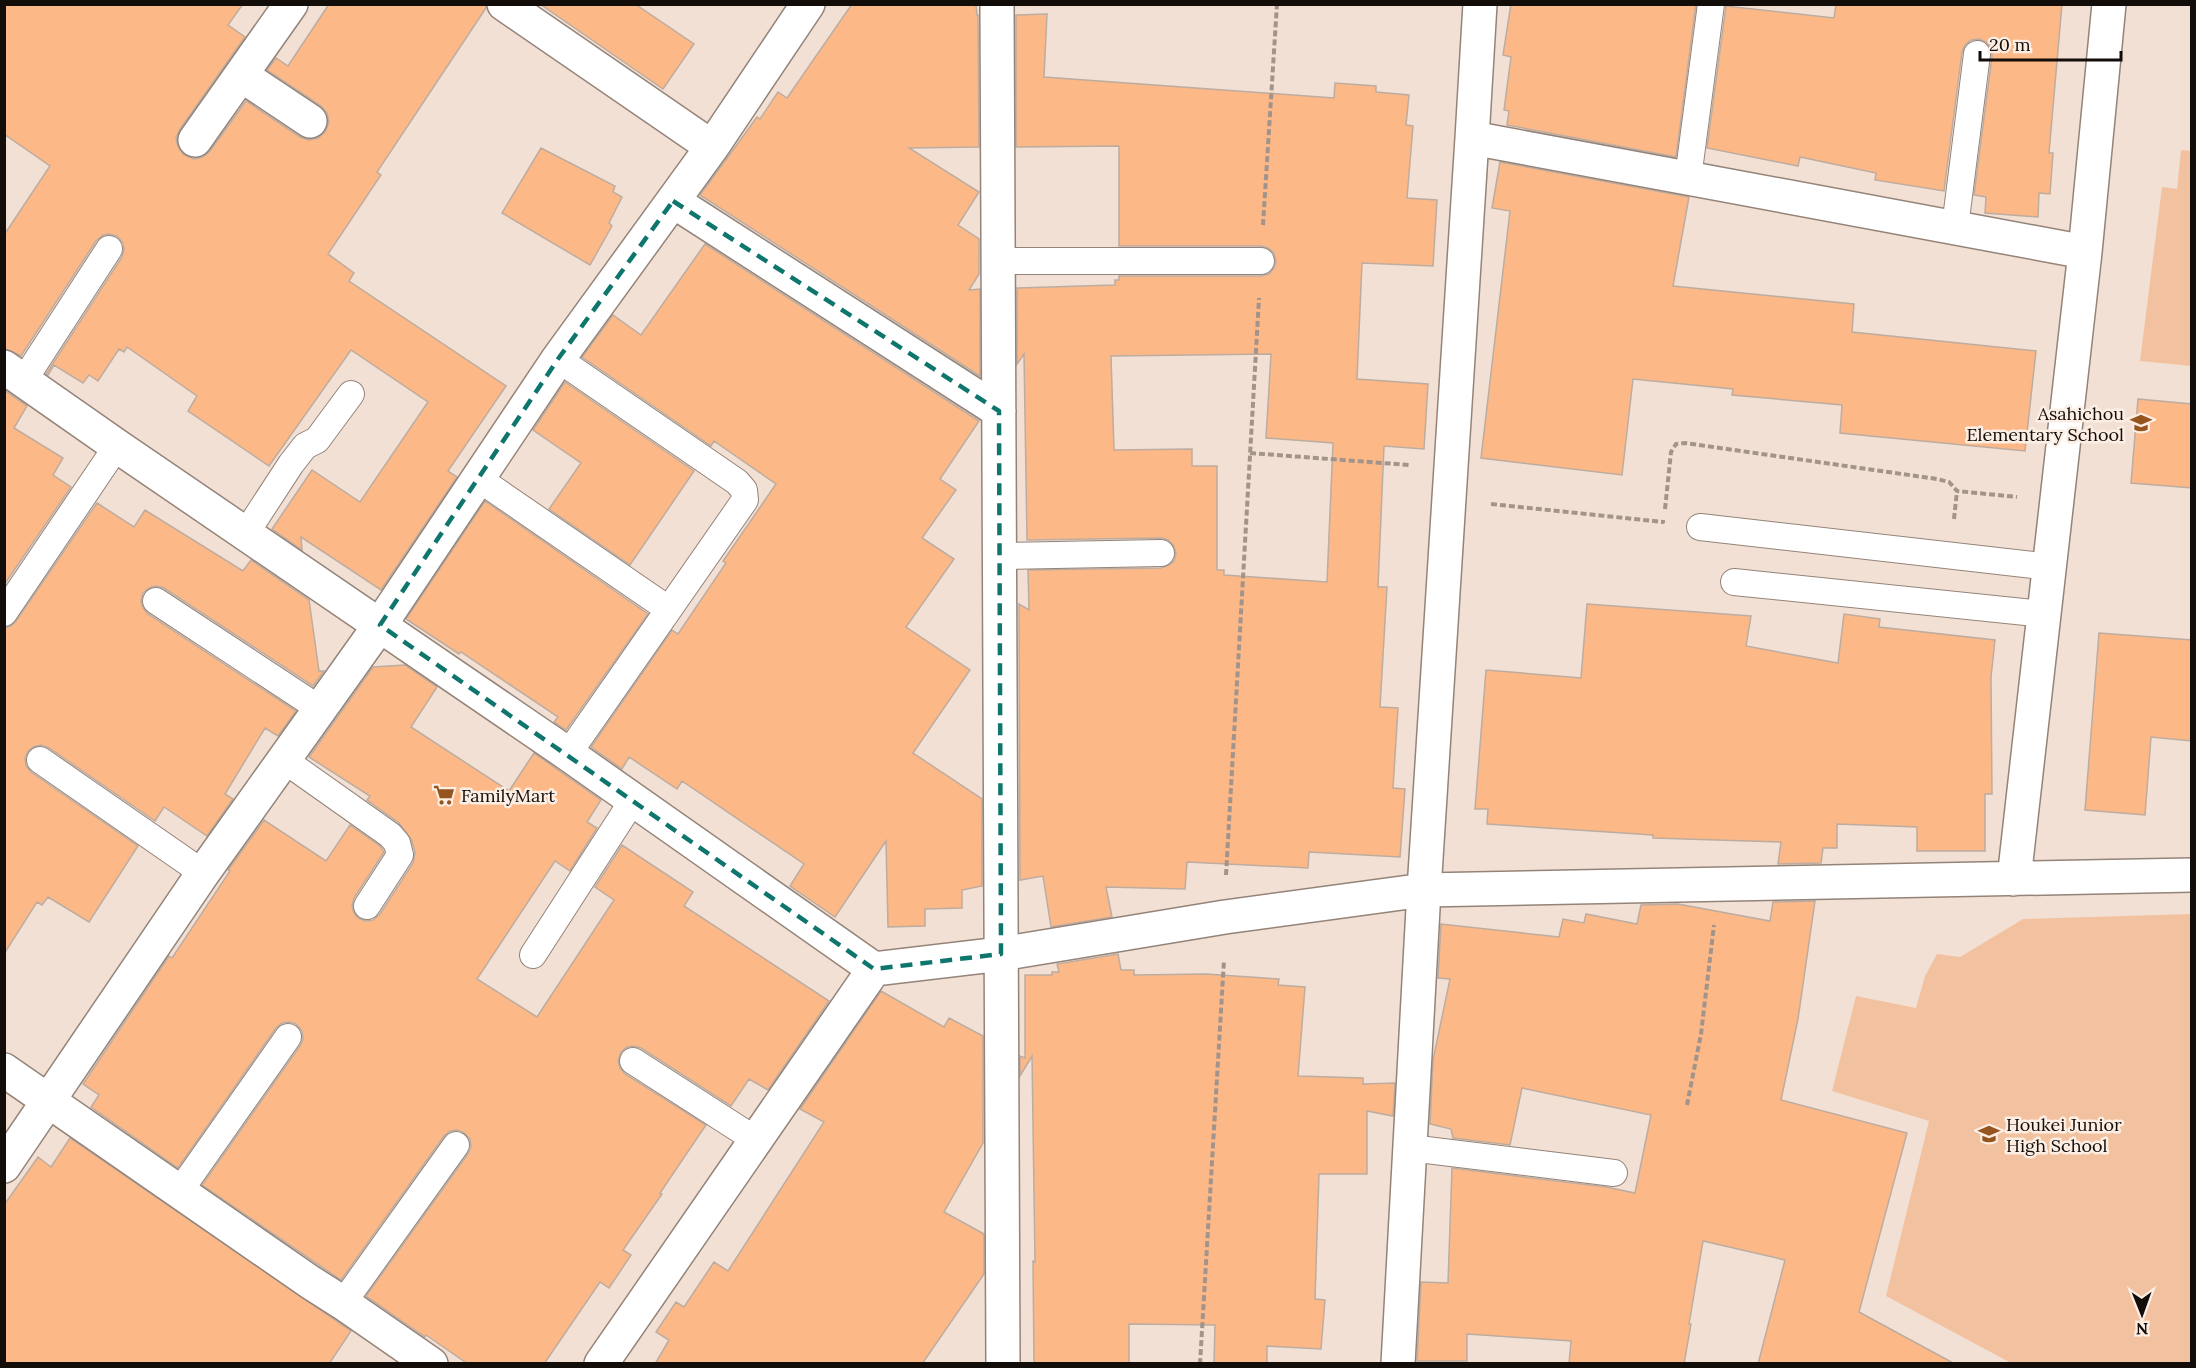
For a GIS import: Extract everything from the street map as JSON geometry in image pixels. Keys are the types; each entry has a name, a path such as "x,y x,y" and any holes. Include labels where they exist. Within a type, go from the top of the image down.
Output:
{"street":[{"path":"195,140 291,4"},
{"path":"504,4 712,147"},
{"path":"4,1166 203,873 380,625 558,359 674,201 808,4"},
{"path":"998,4 1004,1364"},
{"path":"1398,1364 1424,890 1480,4"},
{"path":"2014,879 2085,252 2109,4"},
{"path":"241,75 310,121"},
{"path":"1472,138 2085,252"},
{"path":"674,201 999,411"},
{"path":"14,374 568,754 874,969 1001,954 1225,917 1424,890 2192,875"},
{"path":"601,1364 874,969"},
{"path":"4,1070 431,1364"}],"lane":[{"path":"1688,178 1711,4"},
{"path":"1955,227 1977,54"},
{"path":"14,374 109,249"},
{"path":"998,261 1261,261"},
{"path":"558,359 737,482 744,489 745,500 568,754"},
{"path":"246,533 291,464 305,446 317,440 351,394"},
{"path":"4,612 117,446"},
{"path":"479,479 668,609"},
{"path":"1700,527 2050,567"},
{"path":"1000,556 1161,553"},
{"path":"1734,582 2044,614"},
{"path":"156,601 320,709"},
{"path":"40,760 203,873"},
{"path":"284,760 398,843 400,855 367,906"},
{"path":"533,955 633,800"},
{"path":"179,1192 288,1037"},
{"path":"633,1061 756,1140"},
{"path":"343,1303 456,1145"},
{"path":"1410,1148 1614,1173"}],"path":[{"path":"1200,1364 1276,4"},
{"path":"1250,453 1451,484 1663,522 1671,452 1676,444 1685,443 1937,479 1949,482 1957,491 2057,501"},
{"path":"1687,1105 1701,1034 1718,895 1716,885"}],"highlighted area":[{"path":"673,201 999,411 1001,954 874,969 380,625 558,359"}],"shaded area":[{"path":"2181,150 2192,151 2191,366 2140,361 2162,187 2177,189"},
{"name":"Houkei Junior High School","path":"2191,914 2191,1363 2011,1363 1886,1296 1929,1121 1832,1091 1856,996 1916,1008 1925,976 1937,954 1960,957 2023,919"}],"building":[{"path":"4,4 243,4 228,25 245,37 176,138 178,147 184,155 194,159 203,157 210,151 246,101 300,137 309,140 318,138 325,132 329,122 327,113 321,106 267,70 276,58 288,66 329,4 486,4 486,8 377,172 381,175 328,254 354,273 349,281 506,386 448,471 457,477 381,590 301,537 302,550 272,529 312,470 360,502 428,402 351,350 269,466 188,411 197,396 127,347 124,352 119,349 98,381 89,375 83,383 54,365 48,375 46,374 122,257 123,243 117,236 103,235 96,241 21,356 4,348 4,235 50,166 4,134"},
{"path":"540,4 635,4 694,44 663,89"},
{"path":"852,4 976,4 979,147 909,148 979,192 958,225 979,239 979,274 969,290 980,289 980,376 700,195 757,117 760,119 778,92 787,98"},
{"path":"1511,4 1696,4 1676,157 1507,125 1509,111 1504,110 1511,57 1503,55"},
{"path":"1836,4 2062,4 2049,153 2053,153 2050,194 2039,193 2038,217 1985,213 1986,197 1974,195 1992,56 1991,48 1979,39 1971,40 1962,52 1944,191 1875,180 1876,173 1800,157 1798,166 1707,148 1726,6 1834,18"},
{"path":"1047,14 1044,77 1334,98 1335,83 1376,86 1376,92 1409,95 1406,125 1413,126 1407,198 1437,200 1433,266 1362,263 1357,379 1428,384 1424,449 1384,446 1378,587 1387,587 1380,707 1398,708 1393,788 1405,789 1400,857 1309,852 1308,868 1187,862 1185,889 1106,887 1112,917 1051,927 1043,876 1020,880 1019,604 1029,610 1028,570 1161,568 1174,561 1176,553 1168,540 1161,538 1027,540 1024,354 1017,364 1017,288 1115,285 1115,280 1119,280 1119,276 1261,276 1269,274 1276,262 1274,253 1261,246 1119,246 1119,146 1016,147 1016,15","holes":["1271,354 1266,438 1333,443 1327,582 1224,575 1224,570 1217,570 1217,466 1192,466 1192,449 1114,450 1111,356"]},
{"path":"541,148 615,186 613,192 622,197 609,223 612,226 590,265 502,213"},
{"path":"1500,162 1689,197 1673,286 1854,304 1852,332 2036,351 2025,451 1840,433 1842,405 1732,395 1733,389 1633,379 1622,475 1481,458 1510,211 1492,208"},
{"path":"705,244 979,421 940,479 956,490 922,538 954,559 906,627 970,670 913,753 982,799 982,886 962,890 962,908 925,909 925,926 888,927 886,841 835,917 790,886 804,864 682,781 677,789 629,757 622,769 591,747 672,630 678,634 726,563 723,561 776,484 714,441 711,446 582,357 613,315 641,335"},
{"path":"565,382 694,471 630,565 549,509 581,463 533,430"},
{"path":"4,390 27,406 14,428 63,458 53,475 71,487 4,585"},
{"path":"2138,399 2192,404 2192,488 2131,483"},
{"path":"485,501 648,614 566,730 554,722 558,717 461,652 459,654 406,619"},
{"path":"97,503 134,527 145,510 243,571 251,560 309,600 319,671 324,671 313,686 164,588 156,586 143,593 141,601 148,614 296,711 278,736 265,728 225,794 233,799 207,836 164,807 155,821 49,748 41,745 28,751 25,758 26,766 31,772 138,846 89,922 48,897 42,905 37,902 4,954 4,628 16,621"},
{"path":"1587,604 1751,616 1746,646 1838,663 1844,614 1880,619 1879,627 1995,640 1991,677 1992,794 1985,794 1985,851 1917,851 1917,827 1837,824 1837,848 1823,848 1821,863 1778,864 1781,842 1653,838 1653,835 1487,824 1488,809 1475,809 1486,670 1581,678"},
{"path":"2099,633 2192,640 2192,741 2151,737 2145,815 2085,810"},
{"path":"405,665 437,687 411,727 509,791 534,753 601,800 587,822 597,828 570,871 555,861 477,979 537,1017 614,900 595,887 622,845 693,892 684,906 829,1001 768,1090 749,1079 731,1106 641,1048 627,1047 621,1052 618,1061 625,1074 706,1125 623,1250 631,1255 609,1288 600,1282 544,1364 468,1364 366,1296 468,1154 471,1147 470,1139 464,1133 457,1130 450,1131 444,1136 341,1280 202,1185 300,1046 303,1039 302,1031 296,1024 282,1023 276,1028 178,1168 91,1107 99,1095 83,1084 169,956 172,958 230,871 228,870 264,820 326,861 350,825 380,846 384,852 354,898 352,906 358,918 366,921 373,920 380,914 413,863 415,852 411,839 399,823 367,800 370,796 309,757 373,667"},
{"path":"1815,901 1798,1019 1781,1100 1907,1133 1859,1312 1955,1364 1758,1364 1785,1260 1703,1241 1684,1364 1569,1364 1571,1341 1467,1334 1467,1361 1417,1361 1421,1282 1448,1283 1452,1168 1606,1187 1635,1193 1651,1115 1522,1088 1510,1145 1453,1138 1451,1129 1430,1124 1433,1060 1450,979 1438,978 1441,924 1559,937 1563,919 1584,923 1586,914 1637,924 1641,905 1678,904 1770,921 1773,902"},
{"path":"1118,954 1121,970 1134,970 1134,975 1206,974 1279,979 1278,985 1305,987 1298,1076 1363,1078 1363,1084 1395,1083 1393,1116 1367,1111 1367,1174 1319,1174 1315,1299 1325,1300 1321,1349 1267,1346 1267,1364 1214,1364 1215,1325 1129,1324 1129,1364 1034,1364 1032,1056 1020,1076 1020,1056 1025,1058 1025,975 1052,975 1052,972 1059,972 1057,964"},
{"path":"881,991 944,1027 949,1018 983,1036 983,1143 944,1212 984,1234 984,1274 922,1364 655,1364 669,1340 656,1332 676,1302 684,1307 714,1262 728,1271 824,1122 800,1109"},
{"path":"70,1138 351,1331 329,1364 4,1364 4,1205 38,1157 51,1167"}],"place":[{"name":"Asahichou Elementary School","path":"2141,423"},
{"name":"FamilyMart","path":"444,795"},
{"name":"Houkei Junior High School","path":"1989,1134"}]}
